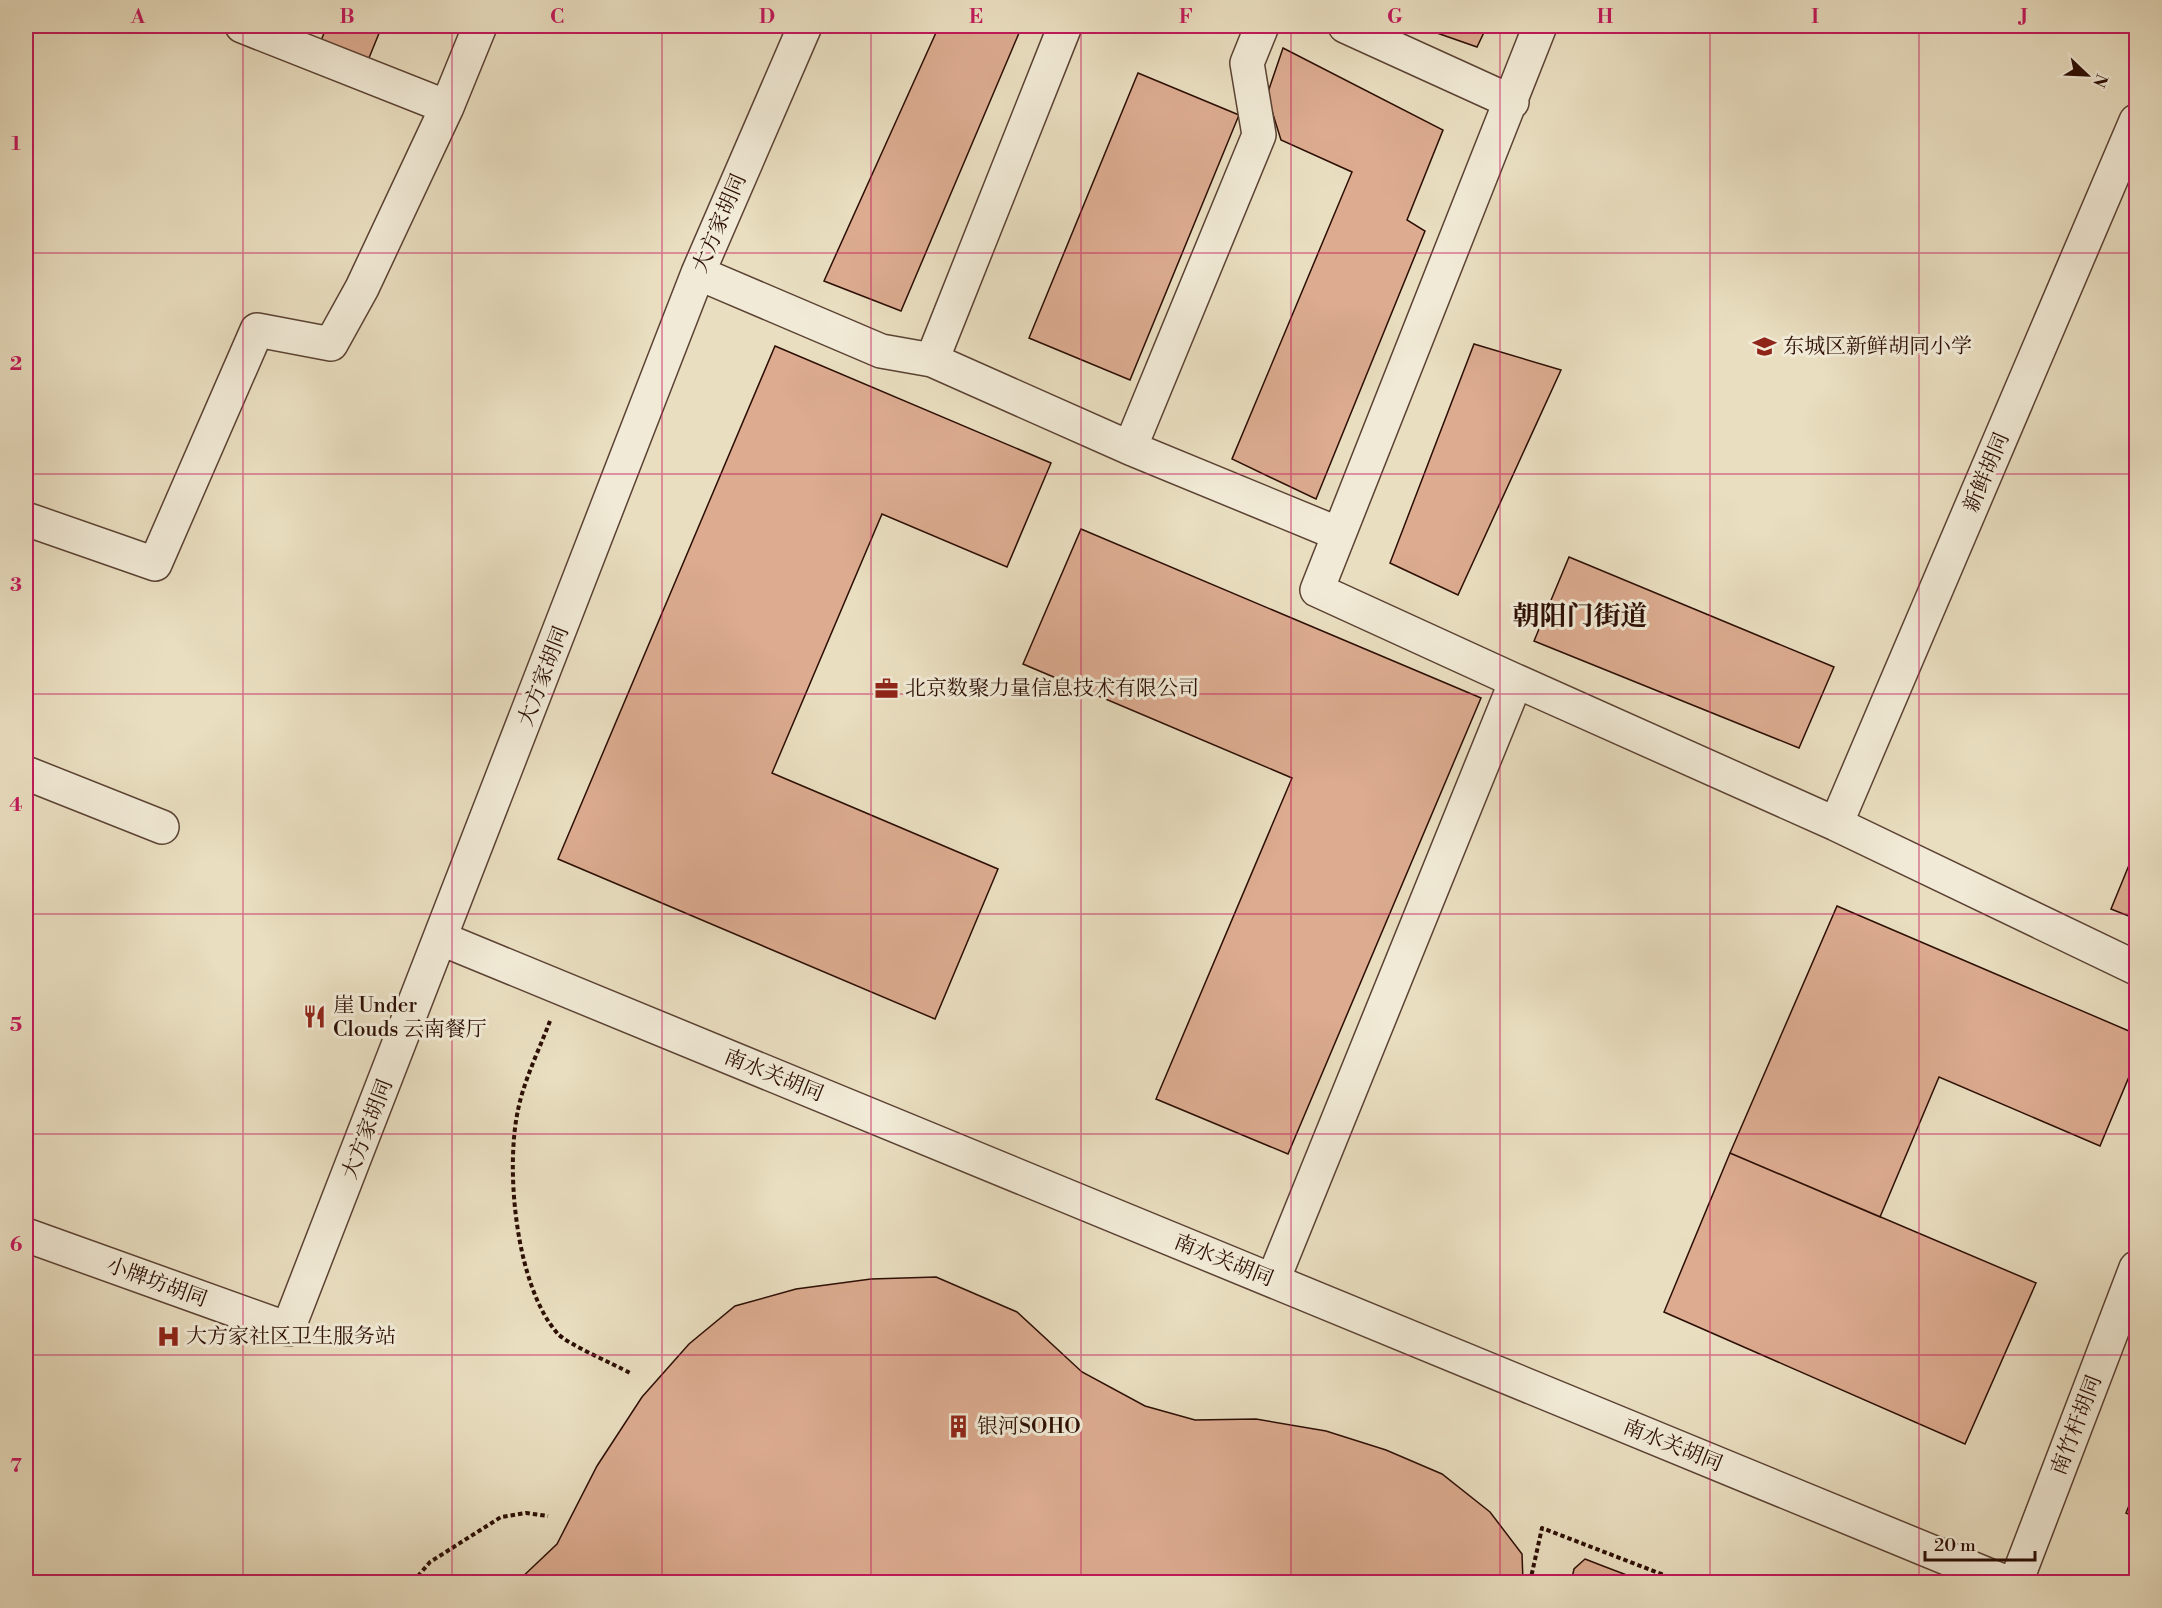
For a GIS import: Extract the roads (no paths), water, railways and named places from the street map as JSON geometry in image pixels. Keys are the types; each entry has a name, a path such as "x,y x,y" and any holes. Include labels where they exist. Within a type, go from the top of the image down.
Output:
{"street":[{"path":"242,26 447,107"},
{"path":"26,519 155,564 257,330 331,344 362,288 447,107 480,26"},
{"name":"大方家胡同","path":"288,1329 442,939 698,273 805,26"},
{"path":"932,360 1065,26"},
{"path":"1130,448 1259,135 1247,63 1262,26"},
{"path":"1345,26 1512,102"},
{"path":"1540,26 1512,102 1317,590 1836,824 2136,968"},
{"name":"新鲜胡同","path":"1836,824 2136,121"},
{"path":"698,273 881,351 932,360 1130,448 1339,534"},
{"path":"1273,1280 1516,681"},
{"path":"26,772 162,827"},
{"name":"南水关胡同","path":"442,939 2005,1582"},
{"name":"小牌坊胡同","path":"26,1235 288,1329"},
{"name":"南竹杆胡同","path":"2016,1582 2136,1268"}],"place":[{"name":"东城区新鲜胡同小学","path":"1765,346"},
{"name":"北京数聚力量信息技术有限公司","path":"887,688"},
{"name":"崖 Under Clouds 云南餐厅","path":"315,1017"},
{"name":"大方家社区卫生服务站","path":"168,1336"},
{"name":"银河SOHO","path":"959,1426"}],"district":[{"name":"朝阳门街道","path":"1580,616"}]}
